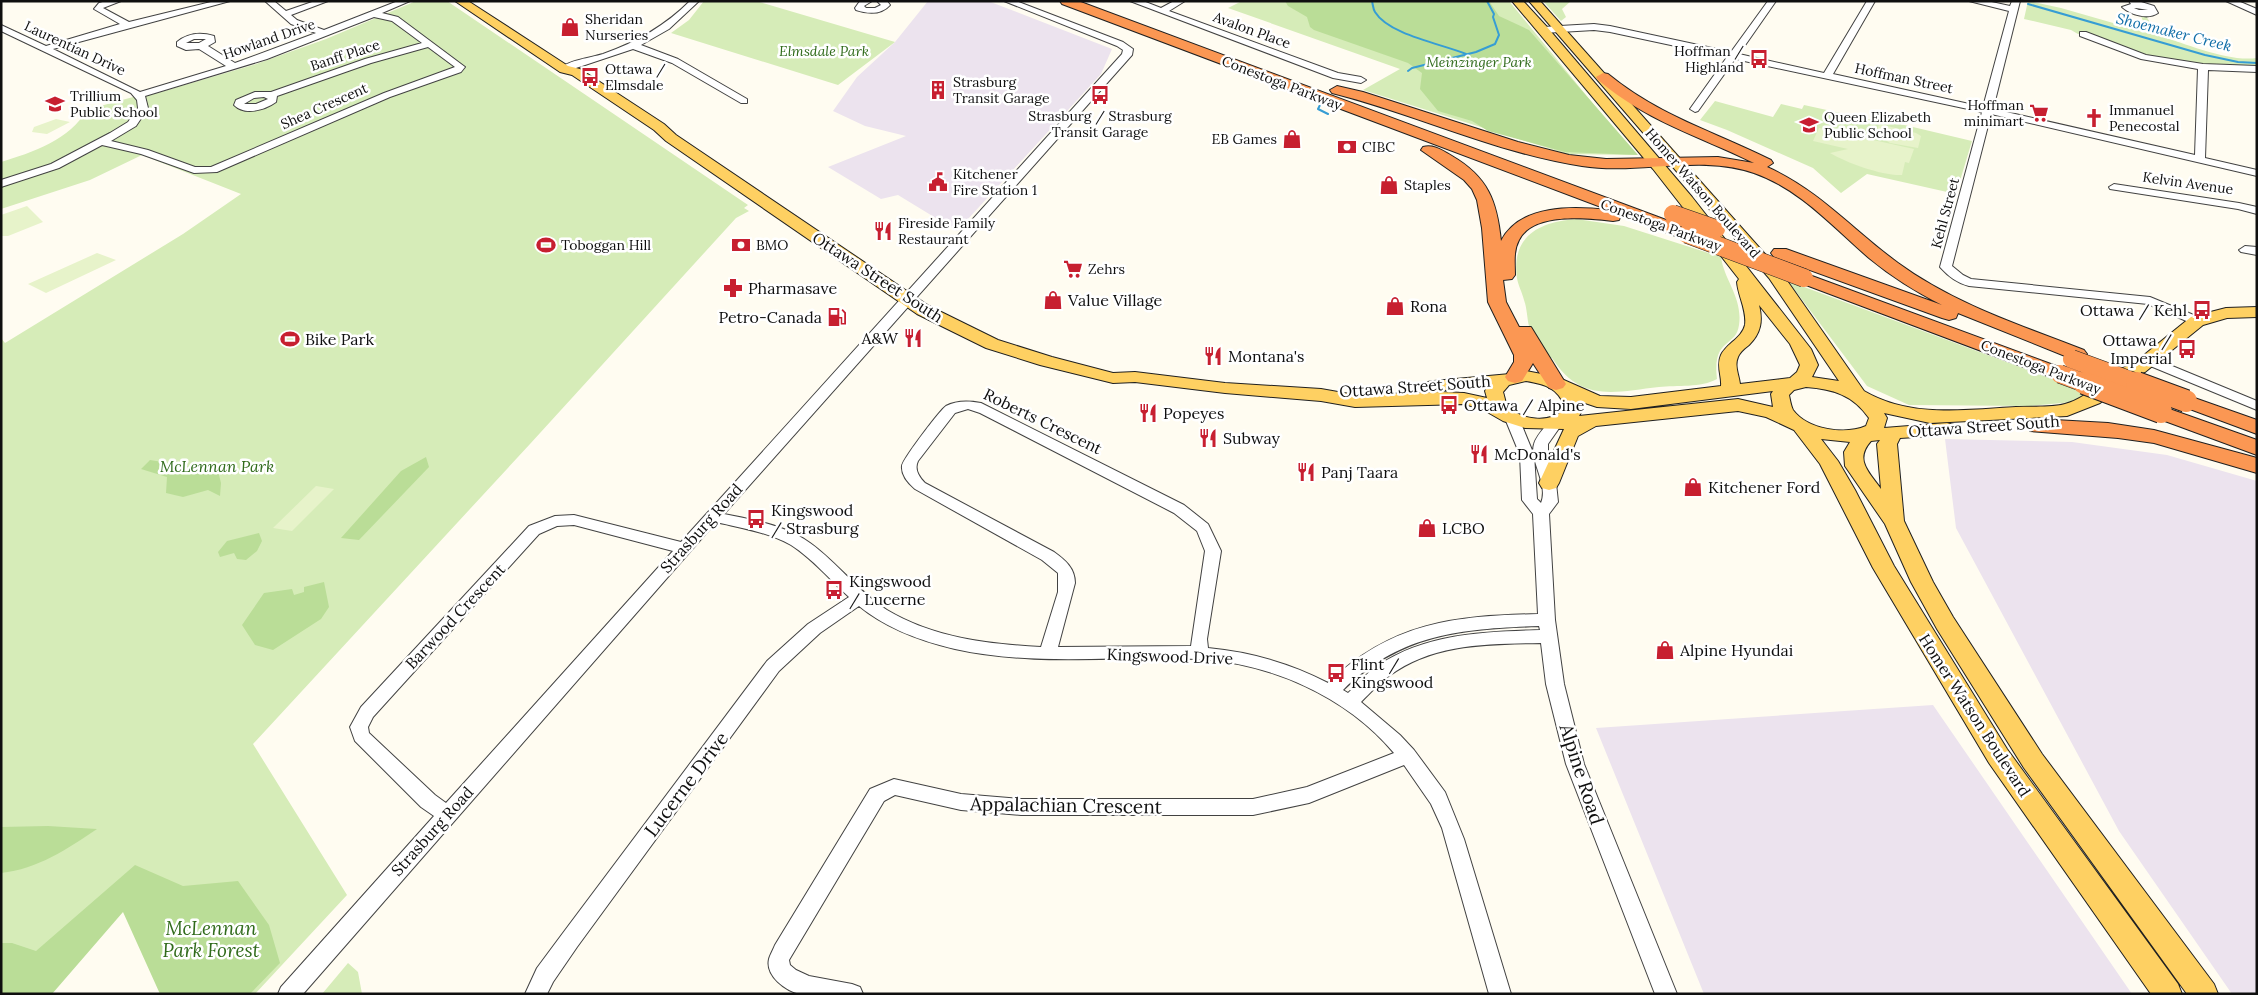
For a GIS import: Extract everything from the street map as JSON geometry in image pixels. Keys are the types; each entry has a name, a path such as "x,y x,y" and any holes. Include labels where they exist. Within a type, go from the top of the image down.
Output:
{"highway":[{"name":"Conestoga Parkway","path":"1066,1 1691,238 1733,255 1749,267 1804,278 2185,398 2257,427"},
{"name":"Conestoga Parkway","path":"1092,1 1780,253 2070,362 2161,412 2257,448"},
{"path":"1603,77 1640,105 1669,121 1738,149 1790,177 1819,200 1832,215"},
{"path":"1299,90 1443,157 1460,169 1480,189 1488,212 1497,302 1505,321 1523,352 1524,360 1512,378"},
{"path":"1337,90 1358,95 1515,146 1555,156 1610,164 1651,160 1677,163 1729,164 1762,171 1779,178 1832,215 1892,267 1922,287 2070,362"},
{"path":"1560,386 1529,342 1508,290 1507,246 1514,233 1537,219 1568,213 1597,213 1691,238"},
{"path":"2037,426 2140,434 2206,450 2257,466"}],"main road":[{"name":"Ottawa Street South","path":"460,1 564,69 566,75 648,130 671,138 854,264 910,294 950,325 992,344 1089,374 1113,378 1135,377 1225,388 1321,395 1334,399 1369,401 1459,398 1488,404 1508,415"},
{"name":"Homer Watson Boulevard","path":"1517,1 1651,160 1749,267 1807,360 1808,366 1805,374 1795,383 1782,390 1779,400 1783,411 1798,424 1828,461 1845,490 1888,576 1998,756 2168,994"},
{"name":"Homer Watson Boulevard","path":"1534,1 1603,77 1775,276 1861,398 1877,416 1874,430 1866,435 1855,448 1852,456 1855,466 1894,522 1922,582 1944,623 2033,761 2204,994"},
{"path":"1729,391 1732,382 1728,363 1730,355 1745,341 1752,329 1752,305 1745,285 1749,267"},
{"name":"Ottawa Street South","path":"1795,383 1826,384 1846,389 1861,398 1905,414 1930,417 2067,410 2094,399 2128,371 2144,364 2197,321 2226,313 2257,312"},
{"name":"Ottawa Street South","path":"1798,424 1831,436 1848,438 1894,432 2037,426 2079,418 2093,412 2141,377 2144,364"},
{"path":"1795,383 1631,403 1610,403 1597,401 1536,377 1512,378 1498,384 1494,391 1494,398 1498,406 1508,415 1532,424 1590,421 1738,405 1771,412 1798,424"},
{"name":"Ottawa Street South","path":"1321,395 1334,391 1398,389 1512,378"},
{"path":"1555,424 1570,417 1575,408 1573,398 1560,386"},
{"path":"1548,483 1570,434 1576,428 1590,421"},
{"path":"1894,432 1886,444 1894,522"}],"street":[{"path":"117,1 102,5 98,9 128,25"},
{"path":"44,49 128,25 226,1"},
{"path":"269,1 302,26 325,34"},
{"path":"284,14 324,1"},
{"name":"Howland Drive","path":"139,95 233,66 325,34 406,1"},
{"path":"564,69 634,46 672,25 695,1"},
{"path":"868,1 860,4 859,8 869,11 879,10 886,5 880,1"},
{"name":"Strasburg Road","path":"289,994 910,294 1028,168 1127,55 1128,49 1120,44 1008,1"},
{"name":"Avalon Place","path":"1134,1 1336,76 1361,80"},
{"path":"1162,11 1181,1"},
{"path":"1695,109 1772,1"},
{"path":"1827,76 1871,1"},
{"path":"1974,1 2015,5"},
{"path":"2230,1 2257,12"},
{"name":"Kehl Street","path":"2015,5 1989,111 1946,267 1949,272 1969,282 2150,301 2197,321"},
{"name":"Shea Crescent","path":"102,142 144,152 199,171 220,168 388,95 458,70 460,67 395,20 374,14"},
{"name":"Laurentian Drive","path":"1,28 139,95 142,98 143,108 132,124 102,142 55,166 1,184"},
{"name":"Hoffman Street","path":"1543,30 1604,28 1989,111 2257,173"},
{"path":"2083,34 2144,57 2203,67 2257,69"},
{"name":"Banff Place","path":"272,95 368,61 428,44"},
{"path":"201,46 233,66"},
{"path":"634,46 675,61 744,102"},
{"path":"2200,160 2203,67"},
{"name":"Kelvin Avenue","path":"2114,187 2239,206 2257,211"},
{"path":"2144,364 2257,406"},
{"name":"Roberts Crescent","path":"1048,653 1066,590 1067,576 1063,568 1048,556 920,486 913,480 909,465 912,459 950,410 955,407 970,404 985,410 1179,509 1203,528 1213,551 1199,639 1200,653"},
{"name":"Alpine Road","path":"1508,415 1527,455 1530,500 1541,513 1555,684 1575,764 1666,994"},
{"name":"Alpine Road","path":"1541,513 1550,502 1541,444 1555,424"},
{"name":"Kingswood Drive","path":"712,516 778,533 794,540 813,553 861,598 890,618 916,631 946,641 978,649 1014,653 1200,653 1254,660 1289,672 1350,702 1380,727 1408,755 1438,799 1452,831 1500,994"},
{"name":"Barwood Crescent","path":"447,814 428,801 361,736 359,727 367,712 534,530 545,524 555,520 574,520 684,548"},
{"name":"Lucerne Drive","path":"536,994 545,975 570,940 773,666 798,640 816,625 861,598"},
{"path":"1331,691 1364,661 1381,650 1422,631 1465,632 1549,628"},
{"path":"1350,702 1384,670 1465,632"},
{"path":"1381,650 1395,664"},
{"name":"Appalachian Crescent","path":"852,994 810,986 793,980 782,973 779,964 782,952 877,795 886,789 902,788 960,802 1021,807 1253,807 1309,794 1346,782 1389,761 1408,755"}],"shaded area":[{"path":"928,1 988,1 1112,49 1101,74 957,231 898,195 881,199 828,167 906,136 865,126 833,111 857,77 895,42"},
{"path":"1945,439 2072,442 2167,455 2257,481 2257,994 2232,994 2119,831 1956,528"},
{"path":"1933,705 2132,994 1704,994 1596,728"}],"green space":[{"name":"McLennan Park","path":"416,1 447,1 748,205 744,208 749,211 736,218 253,744 347,895 255,994 165,994 127,899 1,994 1,338 5,343 183,234 241,194 142,155 90,180 1,209 1,162 50,144 71,129 86,110 133,97 157,93 253,65 326,39"},
{"name":"Elmsdale Park","path":"704,1 756,1 895,42 838,85 671,33 689,20"},
{"name":"Meinzinger Park","path":"1242,1 1509,1 1635,155 1567,154 1363,90 1400,69 1228,8"},
{"name":"Meinzinger Park","path":"1285,1 1489,1 1499,16 1529,30 1638,155 1565,152 1488,131 1472,121 1438,111 1420,89 1422,73 1408,63 1314,30 1310,27 1307,17 1288,6"},
{"path":"1543,1 1571,1 1562,9 1566,17 1561,21"},
{"path":"2028,1 2061,8 2148,33 2141,16 2146,16 2159,36 2220,55 2245,59 2257,58 2257,68 2205,65 2147,56 2086,34 2078,34 2071,30 2024,19"},
{"name":"Queen Elizabeth Public School","path":"1715,101 1773,117 1781,104 1802,109 1804,105 1877,121 1879,119 1972,141 1956,194 1867,174 1841,193 1813,168 1700,120"},
{"path":"56,119 70,122 47,134 32,132 34,127"},
{"path":"1879,124 1916,133 1921,136 1918,148 1890,143 1876,134"},
{"path":"1819,128 1914,149 1909,163 1905,162 1902,175 1875,171 1855,165 1830,153 1848,149 1813,141"},
{"path":"27,206 43,222 8,236 1,236 1,215"},
{"path":"1576,219 1624,226 1721,257 1736,298 1739,325 1734,337 1725,345 1718,356 1716,366 1717,379 1696,385 1613,392 1600,391 1587,388 1575,382 1563,372 1552,358 1545,357 1528,323 1525,303 1518,281 1516,264 1518,251 1530,234 1539,228"},
{"path":"97,253 116,260 46,293 28,284"},
{"path":"1788,281 2090,393 2073,402 2030,406 1909,405 1867,386"},
{"path":"426,457 429,467 359,540 341,538 401,471"},
{"path":"150,460 218,471 221,483 220,496 208,490 183,497 166,493 167,477 141,469"},
{"path":"316,486 334,489 292,531 273,528"},
{"path":"259,533 262,541 257,551 246,560 237,559 234,553 220,557 218,552 227,541"},
{"path":"324,582 329,607 321,619 273,650 255,645 242,625 264,593 292,589 294,595 304,592 304,587"},
{"path":"48,826 97,829 40,863 15,871 1,873 1,827"},
{"name":"McLennan Park Forest","path":"135,865 183,886 238,881 269,925 280,963 250,994 160,994 123,912 52,994 1,994 1,943 12,943 36,951"},
{"path":"348,963 358,972 362,994 322,994"}],"waterway":[{"path":"1372,1 1375,12 1392,27 1417,38 1466,54"},
{"path":"1408,71 1412,68 1476,52 1495,44 1499,35 1493,17 1494,14 1487,1"},
{"name":"Shoemaker Creek","path":"2028,4 2205,55 2238,62 2257,63"},
{"path":"1320,105 1318,109 1328,114"}],"place":[{"name":"Sheridan Nurseries","path":"570,27"},
{"name":"Hoffman / Highland","path":"1759,59"},
{"name":"Ottawa / Elmsdale","path":"590,77"},
{"name":"Strasburg Transit Garage","path":"938,90"},
{"name":"Strasburg / Strasburg Transit Garage","path":"1100,95"},
{"name":"Trillium Public School","path":"55,104"},
{"name":"Hoffman minimart","path":"2039,113"},
{"name":"Immanuel Penecostal","path":"2094,118"},
{"name":"Queen Elizabeth Public School","path":"1809,125"},
{"name":"EB Games","path":"1292,139"},
{"name":"CIBC","path":"1347,147"},
{"name":"Kitchener Fire Station 1","path":"938,182"},
{"name":"Staples","path":"1389,185"},
{"name":"Fireside Family Restaurant","path":"883,231"},
{"name":"Toboggan Hill","path":"546,245"},
{"name":"BMO","path":"741,245"},
{"name":"Zehrs","path":"1073,269"},
{"name":"Pharmasave","path":"733,288"},
{"name":"Value Village","path":"1053,300"},
{"name":"Rona","path":"1395,306"},
{"name":"Ottawa / Kehl","path":"2202,310"},
{"name":"Petro-Canada","path":"837,317"},
{"name":"A&W","path":"913,338"},
{"name":"Bike Park","path":"290,339"},
{"name":"Ottawa / Imperial","path":"2187,349"},
{"name":"Montana's","path":"1213,356"},
{"name":"Ottawa / Alpine","path":"1449,405"},
{"name":"Popeyes","path":"1148,413"},
{"name":"Subway","path":"1208,438"},
{"name":"McDonald's","path":"1479,454"},
{"name":"Panj Taara","path":"1306,472"},
{"name":"Kitchener Ford","path":"1693,487"},
{"name":"Kingswood / Strasburg","path":"756,519"},
{"name":"LCBO","path":"1427,528"},
{"name":"Kingswood / Lucerne","path":"834,590"},
{"name":"Alpine Hyundai","path":"1665,650"},
{"name":"Flint / Kingswood","path":"1336,673"}]}
